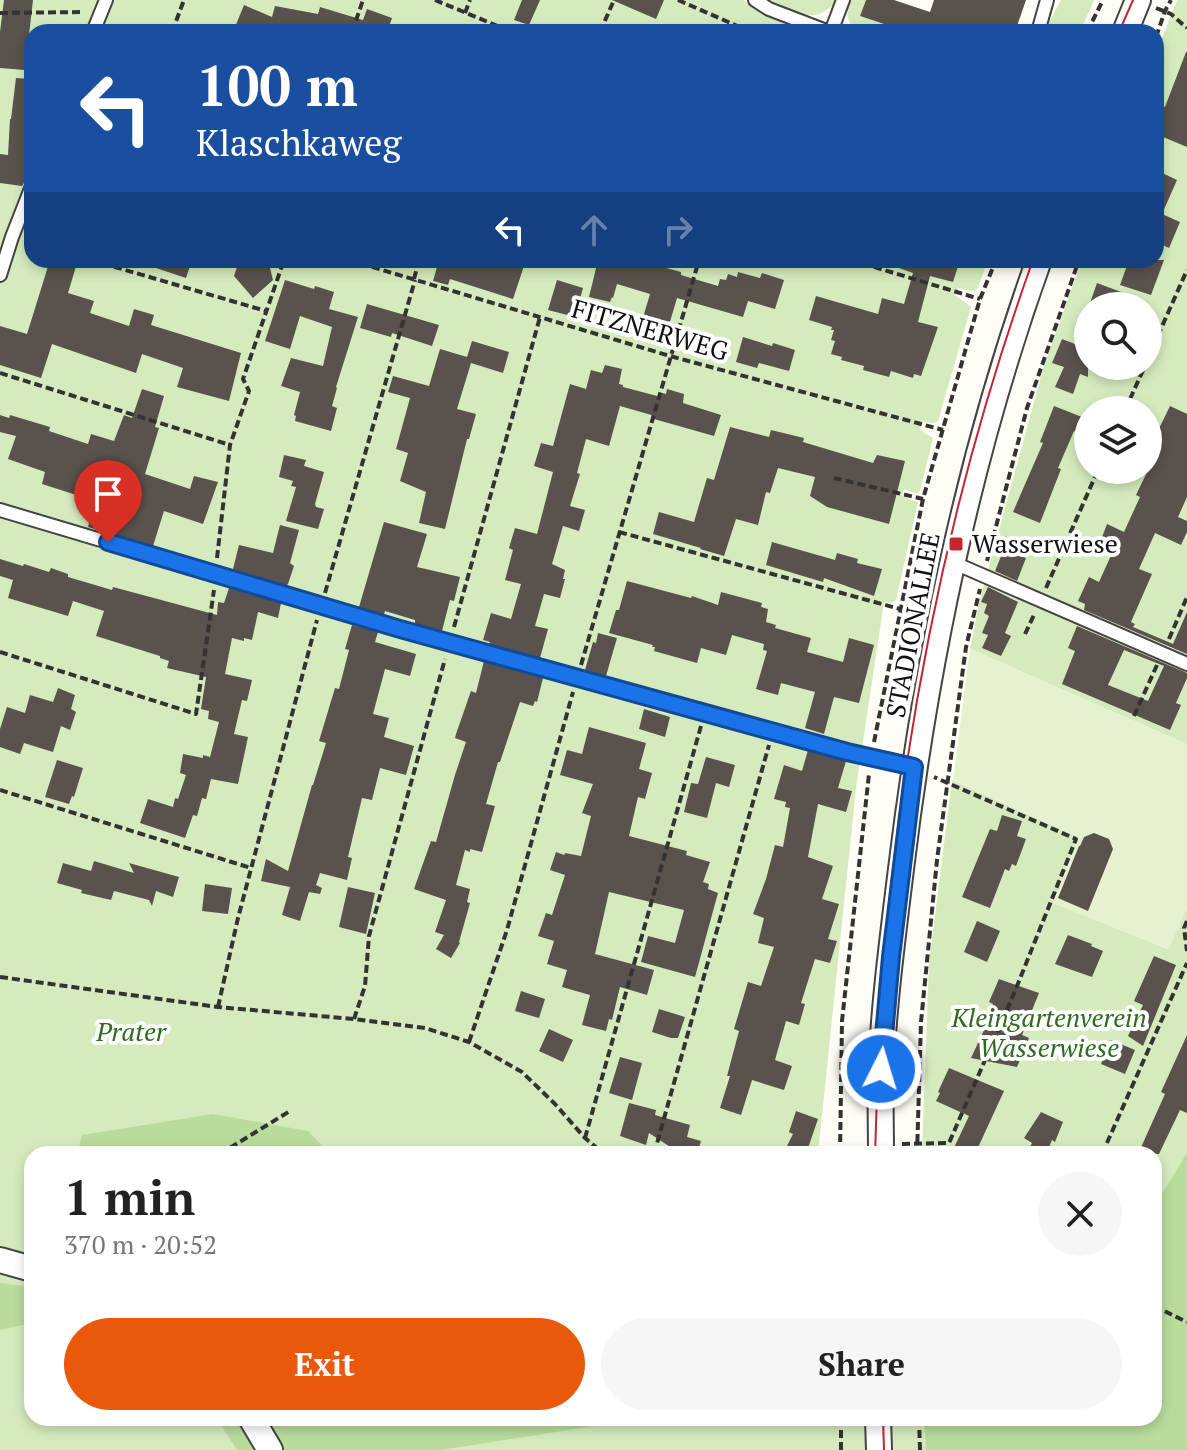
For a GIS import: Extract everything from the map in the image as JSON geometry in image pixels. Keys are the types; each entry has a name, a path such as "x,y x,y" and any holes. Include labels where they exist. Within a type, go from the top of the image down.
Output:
{"street":[{"path":"1128,24 1137,0"},
{"name":"STADIONALLEE","path":"881,1146 881,1069 914,767 952,562 985,431 1036,268"},
{"path":"0,1260 24,1267"},
{"path":"256,1426 270,1450"},
{"path":"878,1426 879,1450"}],"lane":[{"path":"755,0 769,9 809,24"},
{"path":"833,24 843,0"},
{"path":"1040,24 1047,0"},
{"path":"0,275 24,206"},
{"path":"0,510 400,629 773,732 914,767"},
{"path":"952,562 1187,664"}],"path":[{"path":"175,24 184,0"},
{"path":"355,24 363,0"},
{"path":"435,0 492,24"},
{"path":"465,13 470,0"},
{"path":"604,24 614,0"},
{"path":"678,0 733,24"},
{"path":"1091,24 1103,0"},
{"path":"1137,0 1171,14 1187,28"},
{"path":"1160,24 1171,0"},
{"path":"0,13 104,6"},
{"path":"118,268 266,311"},
{"path":"0,652 196,714 230,445 249,391 243,379 281,268"},
{"name":"FITZNERWEG","path":"376,268 670,356 943,430"},
{"path":"414,279 417,268"},
{"path":"469,1042 507,930 697,268"},
{"path":"877,268 980,299"},
{"path":"840,1146 842,1021 871,758 923,499 980,299 993,268"},
{"path":"917,1144 921,1022 937,860 966,647 1027,408 1076,268"},
{"path":"1162,326 1187,270"},
{"path":"0,373 230,445"},
{"path":"834,478 923,499"},
{"path":"1025,634 1092,484"},
{"path":"619,532 900,609"},
{"path":"585,1138 705,713"},
{"path":"656,1146 773,732"},
{"path":"903,1146 949,1143 1076,839 914,767"},
{"path":"0,790 251,868"},
{"path":"218,1007 238,918"},
{"path":"1187,921 1184,928 1187,951"},
{"path":"354,1019 365,986 369,936"},
{"path":"1106,1146 1187,963"},
{"path":"0,977 218,1007 425,1028 469,1042 522,1072 594,1146"},
{"path":"233,1146 290,1111"},
{"path":"1162,1310 1187,1322"},
{"path":"841,1426 841,1450"},
{"path":"919,1426 920,1450"}],"green space":[{"path":"0,0 744,0 767,15 791,24 24,24 24,268 985,268 977,290 958,288 955,295 971,307 938,421 922,422 920,430 933,438 920,491 917,494 904,489 902,496 918,502 896,600 884,602 856,788 819,1146 24,1146 24,1426 1162,1426 1162,1146 922,1146 929,963 952,780 1078,837 1054,903 1168,949 1187,907 1187,1450 0,1450"},
{"path":"766,0 837,0 820,13 803,15"},
{"path":"849,0 866,0 860,16 884,24 851,24"},
{"path":"1061,0 1094,0 1084,24 1048,24"},
{"path":"1177,0 1187,0 1187,744 970,649 979,603 1043,369 1079,268 1164,268 1164,33"},
{"path":"970,649 1187,744 1187,907 1169,949 1053,903 1078,837 953,780"},
{"path":"213,1114 308,1131 322,1146 79,1146 82,1135"},
{"path":"1187,1153 1187,1450 926,1450 924,1426 1162,1426 1162,1194"},
{"path":"0,1283 24,1286 24,1325 0,1330"},
{"path":"221,1426 594,1426 441,1450 237,1450"}],"building":[{"path":"4,0 33,0 30,24 24,24 24,70 0,68"},
{"path":"522,0 540,0 529,24 514,20"},
{"path":"612,0 664,0 656,19"},
{"path":"866,0 894,0 930,12 934,0 1026,0 1018,24 884,24 860,16"},
{"path":"244,5 272,17 275,6 318,14 320,7 363,20 367,9 392,18 390,24 236,24"},
{"path":"1187,52 1187,147 1164,137 1165,107"},
{"path":"16,78 24,78 22,186 0,183 0,154 8,155"},
{"path":"1164,174 1177,180 1164,209"},
{"path":"1164,215 1180,222 1169,248 1164,246"},
{"path":"48,268 76,268 68,293 94,301 90,313 129,326 134,309 154,315 151,325 241,353 229,401 177,387 183,368 142,354 136,373 52,344 41,378 0,365 0,326 27,334"},
{"path":"156,268 189,268 186,278"},
{"path":"237,268 270,268 273,280 253,298 234,276"},
{"path":"437,268 523,268 513,299 450,279 448,285 433,281"},
{"path":"596,268 666,268 718,286 720,279 726,280 728,274 737,277 738,272 760,278 762,273 784,280 775,309 748,301 743,317 677,298 664,342 638,334 650,294 617,284 610,302 589,297"},
{"path":"899,268 957,268 953,282 930,276 918,322 938,327 921,376 914,374 913,378 891,371 889,377 863,370 864,366 831,354 834,330 809,320 816,296 878,314 882,298 904,304 913,273"},
{"path":"1126,268 1161,268 1152,292 1120,285"},
{"path":"285,280 334,292 329,309 358,317 336,387 332,406 337,408 331,431 295,421 300,392 281,386 291,358 323,366 332,327 300,316 290,349 265,341"},
{"path":"557,280 583,288 575,317 548,310"},
{"path":"1097,283 1121,292 1094,292"},
{"path":"367,304 439,325 432,346 392,333 391,337 360,328"},
{"path":"743,337 795,350 789,371 759,363 757,368 736,362"},
{"path":"1062,339 1074,344 1074,380 1078,380 1073,394 1055,387 1064,367 1052,363"},
{"path":"472,341 509,352 503,373 471,363 457,409 476,414 445,529 419,523 426,492 400,481 408,453 396,449 410,398 388,392 393,376 429,386 440,349 467,357"},
{"path":"605,365 622,369 619,384 623,387 661,397 667,389 684,394 683,403 721,415 714,436 620,406 609,446 586,439 570,506 585,510 579,531 563,526 552,564 565,570 565,579 560,598 544,594 535,626 548,629 540,658 489,644 483,640 491,613 511,619 521,584 505,580 515,528 537,534 553,472 534,466 541,443 553,446 570,384 586,389 591,370 602,373"},
{"path":"142,389 164,396 155,427 159,428 145,474 190,489 194,476 218,482 203,524 164,511 153,546 88,527 93,507 122,516 132,484 100,474 92,500 42,484 45,472 8,459 16,436 0,432 0,415 9,418 10,415 50,427 49,431 88,444 91,434 114,441 124,415 132,418"},
{"path":"1054,406 1074,414 1074,431 1040,523 1013,512 1043,443 1040,442"},
{"path":"1170,406 1187,414 1187,497 1178,517 1187,521 1187,532 1181,545 1155,533 1139,569 1152,574 1131,622 1135,624 1133,627 1173,644 1187,612 1187,654 1084,610 1085,604 1078,601 1089,577 1099,582 1113,551 1099,545 1107,524 1124,532 1140,497 1136,495 1141,484 1162,484 1162,422"},
{"path":"730,427 769,437 771,430 804,438 803,442 873,463 877,455 905,461 889,524 827,507 810,496 815,477 778,468 770,493 766,492 758,525 736,519 724,556 653,534 659,512 694,522 707,478 714,480"},
{"path":"284,455 306,460 304,466 324,472 315,504 324,509 318,529 286,521 296,487 291,486 293,481 279,477"},
{"path":"384,522 427,534 417,567 460,577 442,631 385,611 384,615 359,607"},
{"path":"280,525 299,530 290,563 294,566 286,586 233,569 239,545 273,553"},
{"path":"772,542 835,560 837,553 858,559 857,563 882,569 874,596 824,578 823,582 766,565"},
{"path":"1004,549 1026,558 1017,581 995,571"},
{"path":"0,559 49,572 51,568 68,574 68,577 112,590 113,587 217,615 218,602 224,603 229,588 281,603 278,618 258,612 252,640 232,638 225,674 252,680 247,701 242,700 234,734 248,737 238,784 211,779 206,799 202,798 197,816 193,815 185,838 140,823 148,799 173,807 175,798 178,799 186,775 180,773 183,754 210,757 219,722 208,719 209,711 201,709 206,677 167,668 169,661 160,656 96,636 104,611 73,601 68,616 8,598 13,580 0,576"},
{"path":"627,581 718,605 721,592 762,603 761,607 768,609 766,622 776,625 775,628 811,638 807,652 843,662 849,638 874,645 859,703 834,697 824,734 805,728 815,692 781,683 778,695 756,689 767,651 763,650 764,644 732,635 726,655 701,648 697,663 654,651 653,645 609,633"},
{"path":"988,587 1018,602 1005,633 1011,636 1001,656 982,648 988,635 982,633 989,616 984,613 987,604 981,602"},
{"path":"352,625 378,632 375,642 416,654 410,676 385,669 373,714 389,718 384,737 414,746 406,775 380,768 372,800 362,798 348,857 352,858 347,880 320,873 316,885 322,888 320,894 309,892 300,921 282,915 290,887 261,881 266,859 288,871 326,743 319,741 335,688 339,689"},
{"path":"1077,626 1187,673 1176,703 1181,705 1170,730 1062,684 1075,651 1068,648","holes":["1124,650 1164,666 1148,701 1108,685"]},
{"path":"598,633 617,638 606,676 585,670"},
{"path":"484,661 543,678 537,702 533,706 520,702 498,762 486,804 495,806 482,852 465,850 456,885 470,889 467,902 470,903 460,943 451,958 436,949 444,935 435,932 446,900 414,889 431,841 436,842 466,742 455,738 456,734 471,691 476,693"},
{"path":"58,688 75,695 71,709 76,712 70,730 61,726 53,752 24,743 20,754 0,747 0,729 7,707 25,713 30,695 53,702"},
{"path":"644,709 670,717 665,737 639,729"},
{"path":"589,727 646,743 639,769 652,773 645,799 638,797 629,836 687,851 686,855 710,862 703,882 709,884 708,889 718,893 695,977 641,962 648,936 675,943 684,910 609,892 595,954 654,970 647,995 620,987 606,1031 582,1025 590,995 562,987 567,970 547,964 554,941 538,936 546,913 552,915 565,875 550,870 556,852 581,856 591,816 582,813 593,784 560,775 567,750 582,754"},
{"path":"808,750 846,761 838,788 852,791 846,812 818,804 808,857 833,866 822,899 839,904 828,939 837,941 830,963 815,959 801,1003 805,1004 799,1025 786,1021 775,1060 792,1066 784,1090 752,1080 741,1115 720,1108 739,1031 734,1029 748,982 761,986 774,947 758,943 764,918 753,914 775,845 783,847 790,808 785,807 786,802 774,799 784,765 802,771"},
{"path":"706,757 735,765 729,787 716,783 707,818 684,812 691,783 698,784"},
{"path":"57,760 83,768 69,804 45,797"},
{"path":"1002,815 1022,821 1017,836 1026,839 1016,866 1012,864 1009,871 1005,869 990,908 962,897 990,829 997,831"},
{"path":"1094,833 1109,839 1113,849 1088,911 1058,898 1079,846 1084,837"},
{"path":"94,861 134,873 129,863 179,877 173,897 156,891 152,906 149,900 114,891 111,900 57,883 63,863 91,871"},
{"path":"205,884 232,888 228,914 202,911"},
{"path":"348,887 375,893 366,934 339,927"},
{"path":"977,921 1000,931 987,962 964,952"},
{"path":"1068,935 1103,951 1092,977 1055,964"},
{"path":"1154,956 1176,965 1143,1046 1128,1036 1143,1005 1134,1001"},
{"path":"999,979 1039,993 1022,1035 1029,1038 1017,1067 971,1058 992,1013 993,1004 989,1002"},
{"path":"521,991 545,999 539,1018 515,1011"},
{"path":"659,1009 685,1017 678,1038 652,1032"},
{"path":"549,1029 573,1040 563,1062 539,1051"},
{"path":"1187,1035 1187,1113 1180,1110 1162,1148 1142,1146 1165,1094 1161,1092"},
{"path":"1111,1040 1135,1050 1125,1074 1101,1064"},
{"path":"620,1057 642,1063 632,1100 609,1093"},
{"path":"949,1068 1004,1091 979,1146 955,1146 969,1116 936,1101"},
{"path":"629,1103 656,1110 655,1115 690,1125 687,1137 701,1141 699,1146 669,1146 649,1133 646,1145 620,1136"},
{"path":"796,1111 818,1119 809,1146 787,1146 793,1134 789,1132"},
{"path":"1041,1112 1063,1122 1055,1142 1052,1140 1049,1146 1031,1146 1032,1143 1024,1138"}],"tram line":[{"path":"1122,24 1133,0"},
{"path":"875,1146 881,996 889,903 915,716 952,531 1003,349 1030,268"},
{"path":"883,1426 884,1450"}],"place":[{"name":"Wasserwiese","path":"956,544"}],"route":[{"path":"108,542 400,629 847,752 914,767 881,1069"}],"park label":[{"name":"Prater","path":"131,1032"},
{"name":"Kleingartenverein Wasserwiese","path":"1049,1033"}]}
